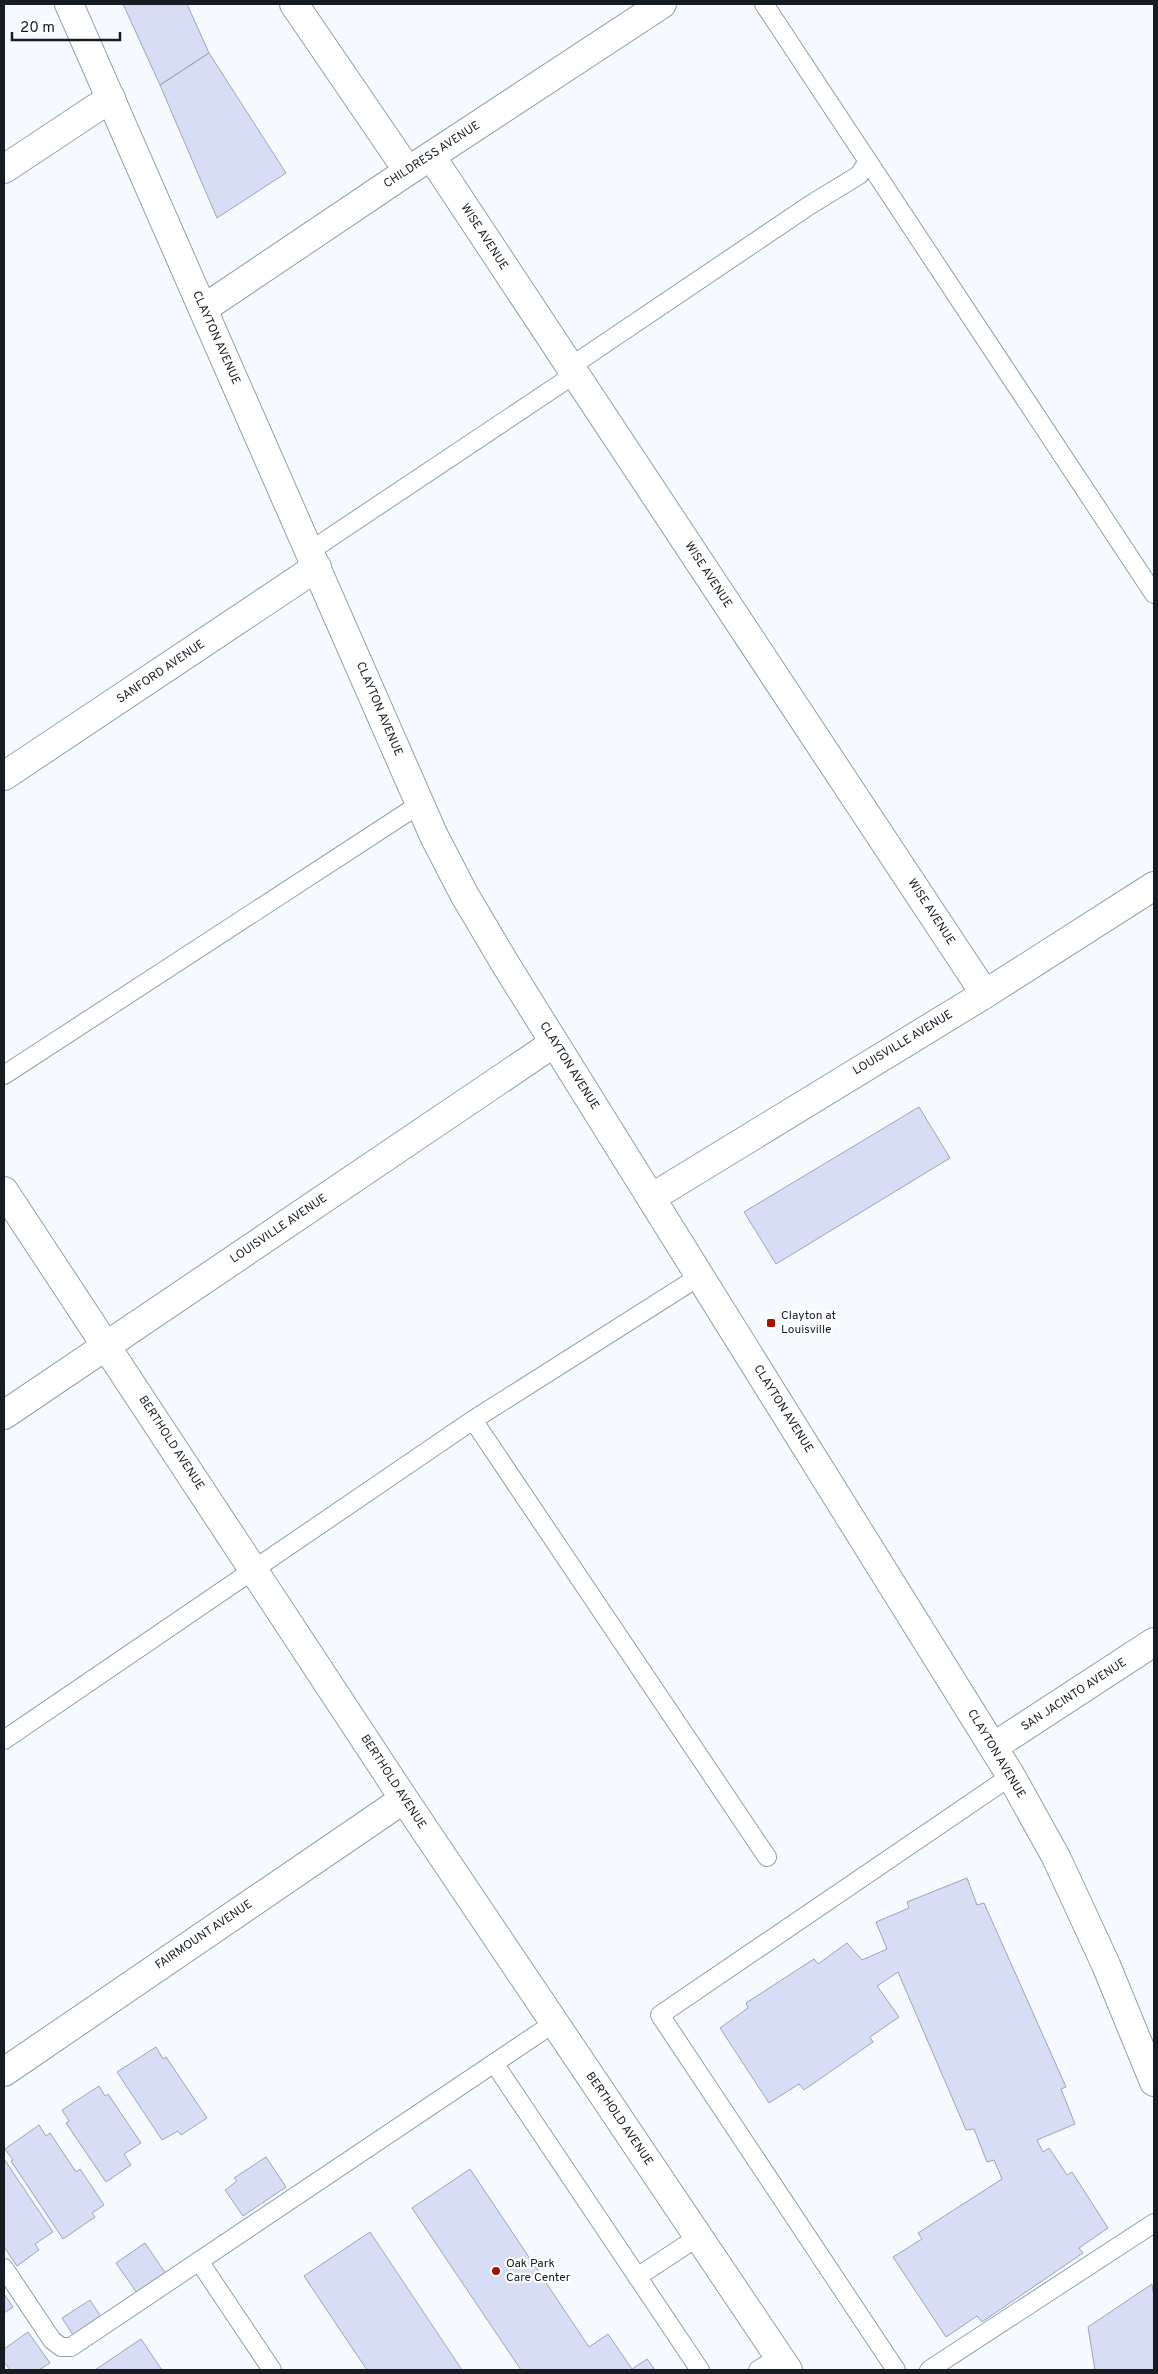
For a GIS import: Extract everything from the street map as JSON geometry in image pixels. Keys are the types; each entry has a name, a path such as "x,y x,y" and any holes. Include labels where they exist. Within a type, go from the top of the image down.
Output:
{"street":[{"name":"CLAYTON AVENUE","path":"69,4 434,836 464,894 554,1043 1010,1776 1056,1858 1102,1956 1154,2082"},
{"path":"294,4 408,171"},
{"name":"CHILDRESS AVENUE","path":"203,308 662,4"},
{"path":"4,169 111,98"},
{"name":"WISE AVENUE","path":"430,156 985,994"},
{"name":"SANFORD AVENUE","path":"4,776 314,559"},
{"name":"LOUISVILLE AVENUE","path":"650,1198 985,994 1154,886"},
{"name":"LOUISVILLE AVENUE","path":"4,1415 554,1043"},
{"name":"BERTHOLD AVENUE","path":"4,1191 404,1799 698,2237 775,2366"},
{"name":"SAN JACINTO AVENUE","path":"993,1747 1154,1642"},
{"name":"FAIRMOUNT AVENUE","path":"4,2072 404,1799"}],"lane":[{"path":"764,4 1154,594"},
{"path":"314,559 573,370 810,205 859,175 868,161"},
{"path":"4,1075 420,804"},
{"path":"4,1740 473,1420 700,1276"},
{"path":"473,1420 767,1857"},
{"path":"896,2370 660,2015 1010,1776"},
{"path":"4,2268 52,2340 61,2347 71,2347 554,2023"},
{"path":"494,2063 700,2370"},
{"path":"929,2370 1154,2223"},
{"path":"637,2276 698,2237"},
{"path":"199,2261 272,2370"}],"building":[{"path":"123,4 187,4 209,53 160,85"},
{"path":"209,53 286,173 217,218 160,85"},
{"path":"919,1107 950,1158 776,1264 744,1212"},
{"path":"967,1878 977,1905 984,1903 1066,2087 1061,2089 1075,2124 1037,2140 1043,2152 1049,2148 1067,2175 1072,2172 1108,2228 1079,2248 1083,2253 982,2322 977,2316 946,2337 893,2257 922,2239 918,2233 1002,2179 994,2160 987,2162 974,2129 966,2130 898,1972 877,1986 899,2017 870,2037 873,2042 804,2090 799,2084 769,2103 720,2028 748,2008 746,2003 814,1959 818,1964 847,1943 862,1960 887,1949 876,1922 909,1908 907,1902"},
{"path":"156,2047 163,2059 166,2057 207,2118 181,2135 178,2131 162,2140 117,2072"},
{"path":"99,2086 105,2096 108,2094 141,2143 124,2154 131,2165 106,2182 66,2123 69,2121 62,2110"},
{"path":"39,2125 46,2136 50,2133 76,2172 80,2169 104,2205 92,2213 95,2217 63,2239 5,2149"},
{"path":"266,2157 286,2187 243,2216 225,2190 237,2181 234,2178"},
{"path":"4,2159 53,2232 35,2244 39,2250 17,2266 4,2247"},
{"name":"Oak Park Care Center","path":"470,2169 589,2347 608,2334 632,2369 647,2359 655,2370 521,2370 412,2208"},
{"path":"370,2232 462,2370 367,2370 304,2276"},
{"path":"145,2243 166,2274 137,2293 116,2263"},
{"path":"1152,2284 1154,2297 1154,2370 1095,2370 1088,2327"},
{"path":"4,2294 13,2307 4,2313"},
{"path":"90,2300 101,2317 73,2335 62,2318"},
{"path":"28,2332 50,2363 39,2370 10,2370 4,2362 4,2349"},
{"path":"141,2339 162,2370 95,2370"}],"place":[{"name":"Clayton at Louisville","path":"771,1323"},
{"name":"Oak Park Care Center","path":"496,2271"}]}
